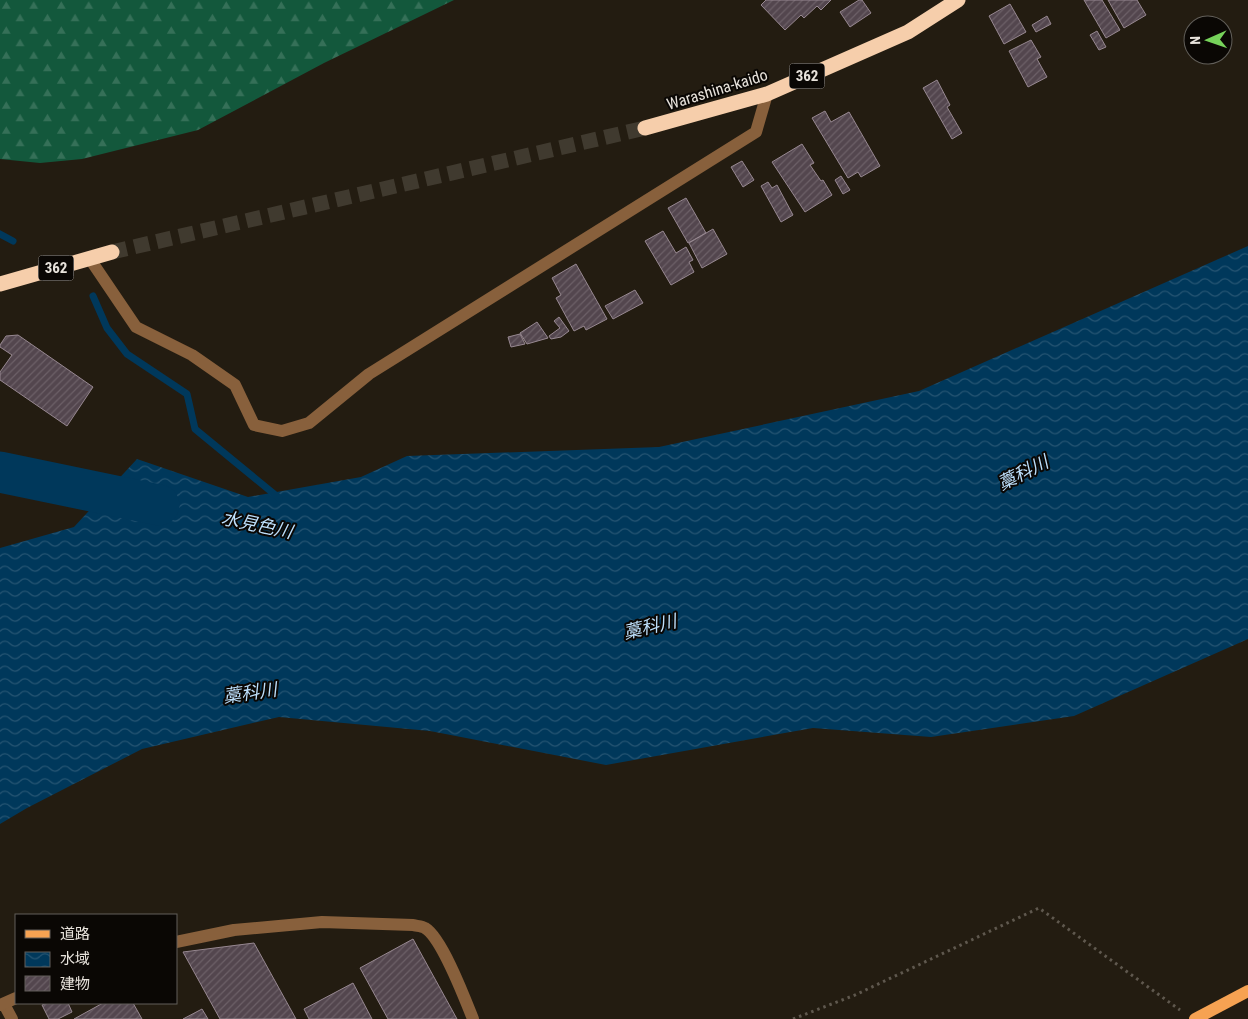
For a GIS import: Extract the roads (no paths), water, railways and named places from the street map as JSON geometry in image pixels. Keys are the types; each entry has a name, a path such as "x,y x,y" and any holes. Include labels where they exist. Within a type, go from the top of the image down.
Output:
{"highway":[{"name":"Warashina-kaido","path":"645,128 767,94 908,32 958,0"},
{"name":"362","path":"0,284 112,252"}],"main road":[{"path":"1190,1016 1248,991"}],"street":[{"path":"90,259 136,327 192,356 235,385 254,425 282,431 309,423 369,374 756,132 767,94"},
{"path":"178,942 234,930 322,922 413,925 425,928 438,944 452,969 473,1019"},
{"path":"12,1019 2,1005 15,998"}],"water":[{"name":"藁科川","path":"1248,246 1248,639 1074,716 931,737 813,728 606,765 430,731 279,717 142,749 27,808 0,824 0,548 74,527 137,459 248,497 361,477 407,456 659,447 919,391"}],"waterway":[{"path":"0,234 13,241"},
{"path":"93,296 107,328 127,354 187,394 195,429 279,498"},
{"name":"水見色川","path":"0,472 159,505"}],"tunnel":[{"path":"112,252 645,128"}]}
